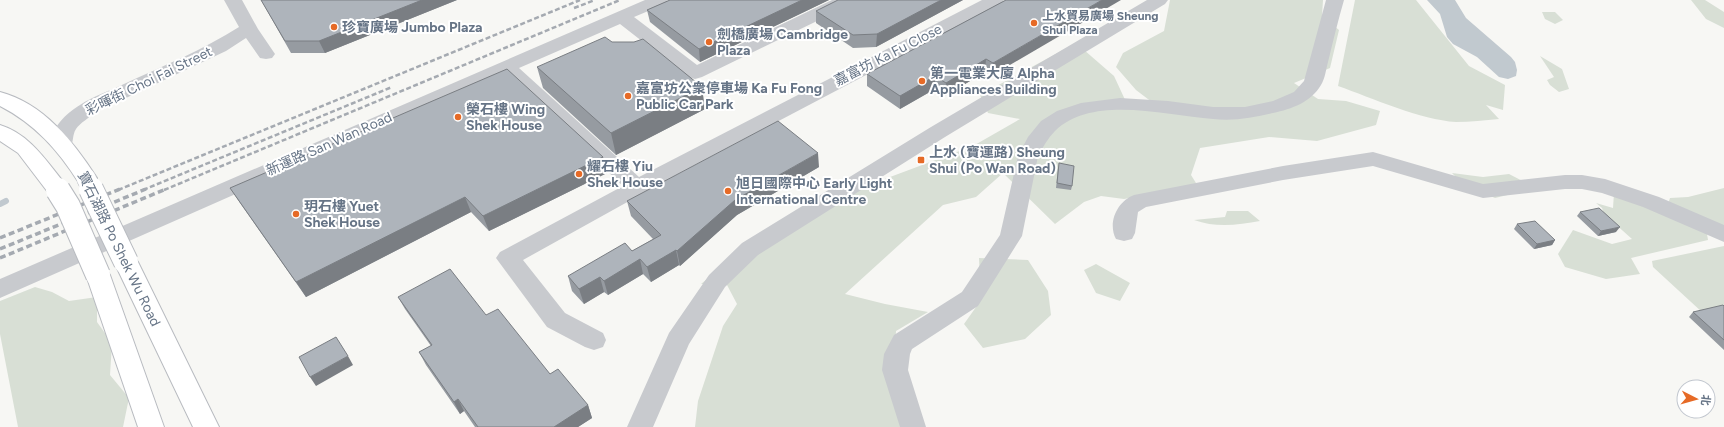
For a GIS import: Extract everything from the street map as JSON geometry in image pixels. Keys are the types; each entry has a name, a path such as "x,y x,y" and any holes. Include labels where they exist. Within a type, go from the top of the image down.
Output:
{"main road":[{"name":"寶石湖路 Po Shek Wu Road","path":"0,98 30,115 63,143 86,178 206,427"},
{"name":"寶石湖路 Po Shek Wu Road","path":"0,132 25,148 58,190 68,206 98,275 152,427"}],"street":[{"path":"233,0 249,29 266,54"},
{"name":"新運路 San Wan Road","path":"0,289 659,0"},
{"path":"621,16 695,73 846,0"},
{"name":"嘉富坊 Ka Fu Close","path":"594,340 556,320 508,258 637,187 995,0"},
{"path":"640,427 678,340 717,281 750,249 938,132 1159,0"},
{"path":"913,427 895,370 897,354 903,342 970,299 974,293 1011,236 1028,156 1035,142 1048,126 1064,115 1088,107 1120,104 1168,107 1212,113 1245,113 1278,106 1301,96 1313,83 1335,0"},
{"name":"彩暉街 Choi Fai Street","path":"63,143 63,137 67,126 87,109 220,47 249,29"},
{"path":"506,66 637,187"},
{"path":"1124,233 1126,210 1131,203 1283,173 1372,159 1483,191 1565,182 1582,182 1605,186 1651,202 1724,234"}],"shaded area":[{"path":"1170,0 1323,0 1322,16 1339,30 1330,68 1294,83 1318,99 1346,101 1380,111 1376,125 1317,141 1269,137 1200,148 1191,175 1196,183 1191,188 1124,199 1101,196 1084,202 1055,224 1003,173 976,197 943,205 845,294 885,304 928,312 896,331 894,381 907,427 695,427 698,401 723,326 737,304 727,285 701,284 767,229 858,189 973,146 1020,119 988,113 980,95 1076,43 1114,76 1127,104 1161,109 1136,90 1116,67 1123,53 1164,31"},
{"path":"1355,0 1416,0 1469,66 1505,85 1503,110 1486,105 1499,119 1461,122 1442,120 1412,113 1338,86"},
{"path":"1427,0 1455,0 1466,18 1511,57 1515,62 1517,70 1516,76 1508,79 1499,77 1477,57 1453,44 1447,37 1440,14"},
{"path":"1691,0 1705,0 1724,12 1724,28 1706,19"},
{"path":"1542,12 1555,12 1563,20 1555,24 1545,19"},
{"path":"1540,56 1562,69 1569,89 1559,92 1550,85 1547,80 1554,77"},
{"path":"1452,173 1483,177 1509,174 1536,188 1495,198 1464,185"},
{"path":"1724,188 1724,231 1707,234 1708,240 1631,258 1640,274 1606,279 1565,267 1558,254 1573,230 1612,244 1632,239 1604,214 1602,208 1596,203 1613,208 1614,193 1665,213 1670,198 1688,197"},
{"path":"1227,211 1248,211 1260,221 1235,225 1219,225 1202,223 1194,220 1225,217"},
{"path":"1724,246 1724,315 1703,313 1653,267 1652,261"},
{"path":"979,258 1028,260 1048,291 1051,315 1025,339 983,348 964,324 981,300"},
{"path":"1096,264 1130,283 1120,301 1096,293 1084,270"},
{"path":"35,287 52,292 69,301 97,297 97,322 112,343 110,375 129,398 123,427 18,427 0,334 0,301"}],"building":[{"name":"珍寶廣場 Jumbo Plaza","path":"261,0 422,0 319,41 285,41"},
{"name":"劍橋廣場 Cambridge Plaza","path":"670,0 802,0 699,49 647,10"},
{"path":"838,0 941,0 877,34 853,35 816,11"},
{"path":"1006,0 1102,0 993,63 986,59 946,83 935,76 900,96 867,74"},
{"name":"嘉富坊公衆停車場 Ka Fu Fong Public Car Park","path":"605,37 612,42 634,42 643,39 702,87 611,133 537,67"},
{"path":"507,69 603,157 483,216 465,197 296,282 230,188"},
{"path":"778,121 818,153 735,200 677,251 676,250 647,267 640,259 604,281 600,277 579,289 568,276 625,243 632,251 661,235 627,201"},
{"path":"1059,163 1074,166 1072,186 1057,183"},
{"path":"1599,208 1620,227 1601,231 1580,212"},
{"path":"1535,221 1555,240 1537,244 1517,224"},
{"path":"450,269 486,315 498,309 550,374 558,369 588,405 554,427 478,427 458,399 454,402 419,352 432,345 398,297"},
{"path":"1724,306 1724,340 1693,312"},
{"path":"336,337 348,356 310,377 299,357"}],"waterway":[{"path":"0,204 6,201"}],"railway":[{"path":"118,190 580,0"},
{"path":"574,8 595,0"},
{"path":"164,190 620,0"},
{"path":"143,190 392,87"},
{"path":"0,238 120,189"},
{"path":"0,249 146,189"},
{"path":"0,258 166,189"}],"place":[{"name":"上水貿易廣場 Sheung Shui Plaza","path":"1034,23"},
{"name":"珍寶廣場 Jumbo Plaza","path":"334,27"},
{"name":"劍橋廣場 Cambridge Plaza","path":"709,42"},
{"name":"第一電業大廈 Alpha Appliances Building","path":"922,81"},
{"name":"嘉富坊公衆停車場 Ka Fu Fong Public Car Park","path":"628,96"},
{"name":"榮石樓 Wing Shek House","path":"458,117"},
{"name":"上水 (寶運路) Sheung Shui (Po Wan Road)","path":"921,160"},
{"name":"耀石樓 Yiu Shek House","path":"579,174"},
{"name":"旭日國際中心 Early Light International Centre","path":"728,191"},
{"name":"玥石樓 Yuet Shek House","path":"296,214"}]}
